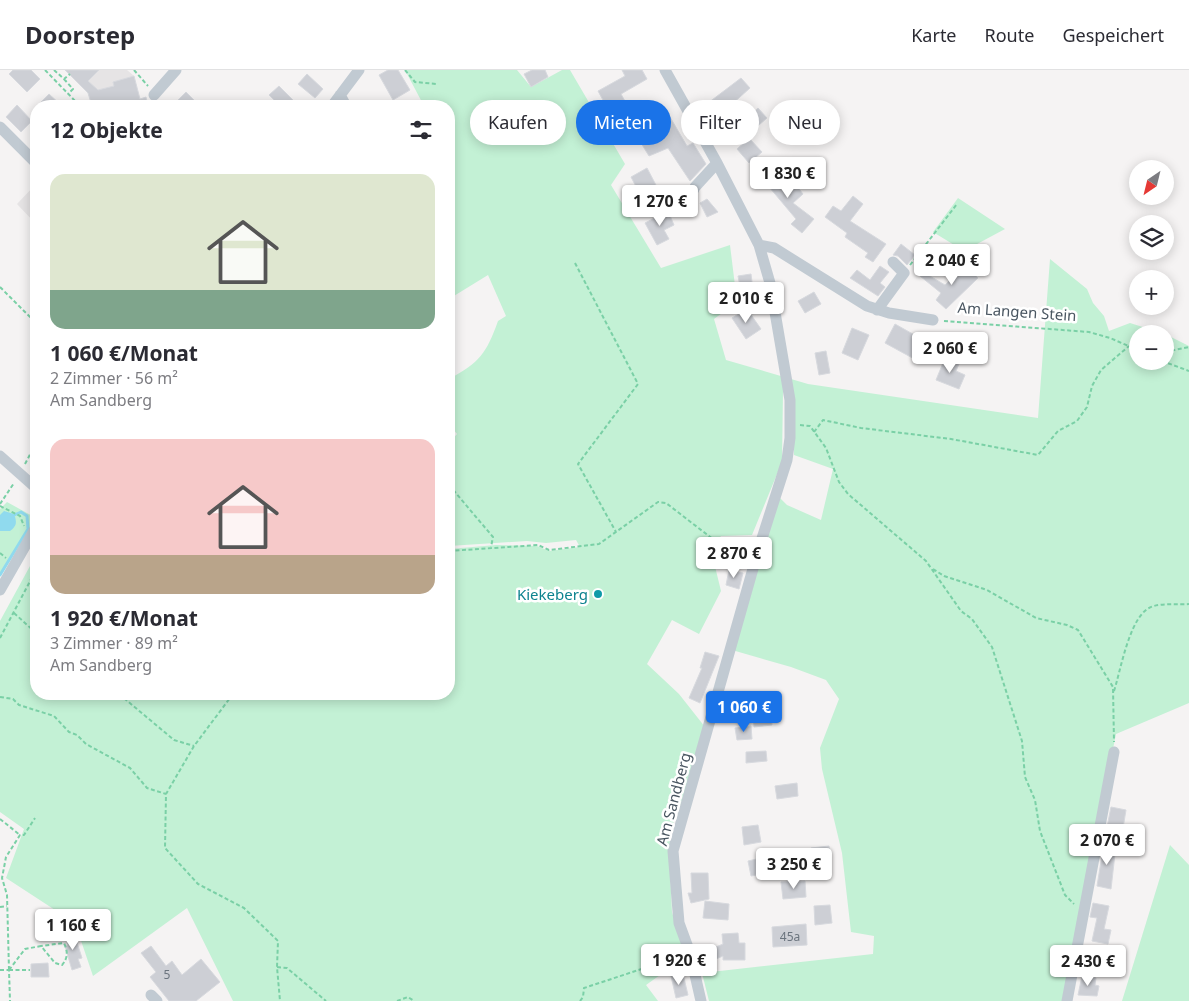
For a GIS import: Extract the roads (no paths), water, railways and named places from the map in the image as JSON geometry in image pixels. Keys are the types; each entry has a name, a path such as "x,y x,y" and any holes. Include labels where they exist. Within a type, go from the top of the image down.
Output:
{"street":[{"path":"156,93 176,70"},
{"path":"336,100 359,70"},
{"name":"Am Sandberg","path":"665,70 717,163 759,245 770,282 776,327 788,384 790,438 787,460 758,551 673,850 679,923 690,953 702,1001"},
{"path":"340,95 343,100"},
{"path":"0,127 30,157"},
{"path":"684,208 695,187 717,163"},
{"path":"759,245 774,248 877,310 932,320"},
{"path":"877,310 904,273 893,262"},
{"path":"0,456 30,483"},
{"path":"0,590 30,538"},
{"path":"1067,1001 1114,752"}],"water":[{"path":"4,511 14,514 15,517 15,526 10,531 0,531 0,515"}],"waterway":[{"path":"0,575 28,529 27,516 21,512 12,516"}],"place":[{"name":"Kiekeberg","path":"598,594"}]}
